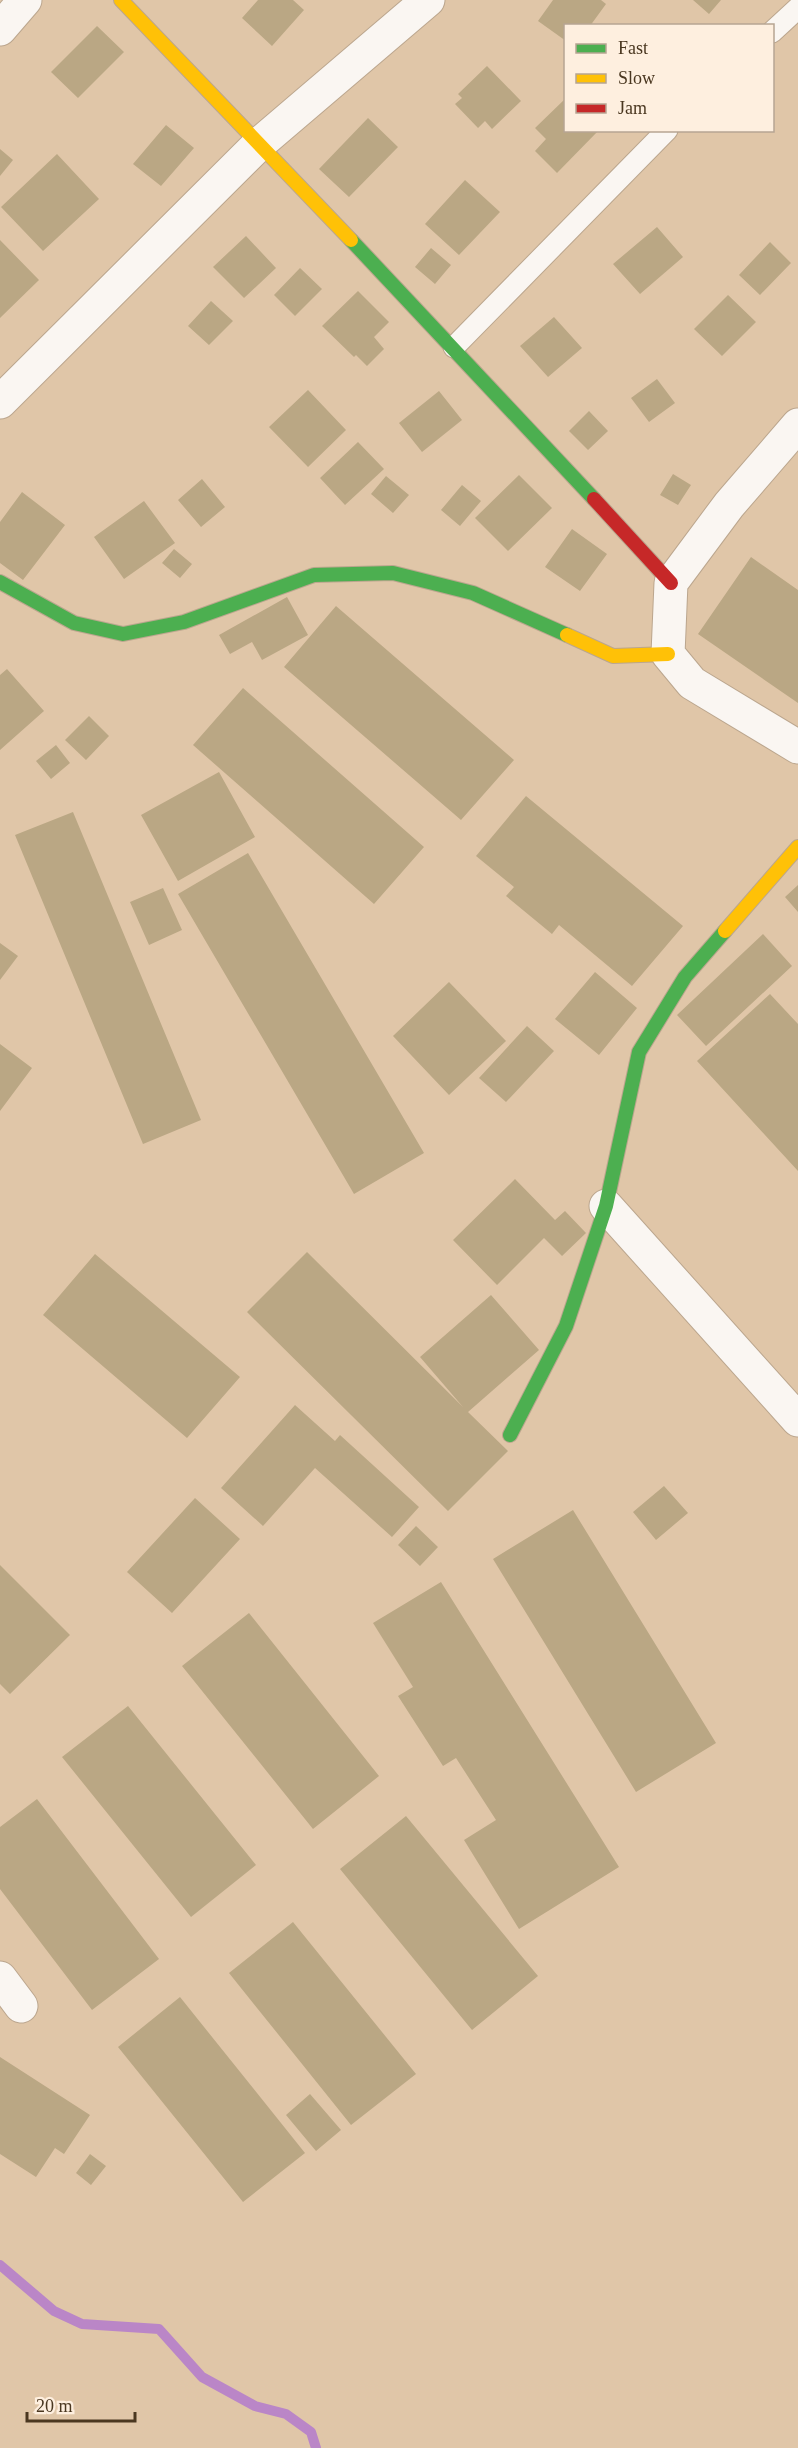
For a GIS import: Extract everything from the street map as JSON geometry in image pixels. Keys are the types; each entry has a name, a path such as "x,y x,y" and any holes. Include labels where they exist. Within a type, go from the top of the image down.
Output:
{"street":[{"path":"0,29 25,0"},
{"path":"121,0 258,145 454,346 671,583"},
{"path":"0,402 258,145 428,0"},
{"path":"798,424 729,506 671,583 668,654 692,683 798,747"},
{"path":"0,582 74,623 123,634 184,622 314,575 393,573 472,593 613,656 668,654"},
{"path":"510,1435 566,1326 606,1206 639,1052 684,977 798,847"},
{"path":"606,1206 798,1420"},
{"path":"0,1978 21,2006"}],"lane":[{"path":"774,30 798,8"},
{"path":"454,346 665,132"}],"building":[{"path":"258,0 293,0 304,10 272,46 242,18"},
{"path":"553,0 601,0 606,4 591,24 564,24 564,40 538,21"},
{"path":"693,0 721,0 709,14"},
{"path":"97,26 124,52 78,98 51,72"},
{"path":"487,66 521,101 492,129 485,121 478,128 455,104 462,98 458,94"},
{"path":"564,100 564,132 597,132 557,173 535,151 546,139 535,128"},
{"path":"368,118 398,147 349,197 319,169"},
{"path":"166,125 194,148 161,186 133,164"},
{"path":"0,149 13,160 0,176"},
{"path":"57,154 99,199 43,251 1,207"},
{"path":"465,180 500,212 459,255 425,224"},
{"path":"657,227 683,257 640,294 613,264"},
{"path":"246,236 276,268 244,298 213,267"},
{"path":"0,240 39,280 0,318"},
{"path":"770,242 791,263 760,295 739,275"},
{"path":"431,248 451,265 435,284 415,267"},
{"path":"300,268 322,289 295,316 274,295"},
{"path":"358,291 389,322 374,337 384,349 367,366 356,355 354,357 322,326"},
{"path":"728,295 756,322 722,356 694,329"},
{"path":"211,301 233,321 209,345 188,326"},
{"path":"554,317 582,348 548,377 520,346"},
{"path":"657,379 675,403 649,422 631,398"},
{"path":"308,390 346,430 308,467 269,427"},
{"path":"439,391 462,420 422,452 399,423"},
{"path":"589,411 608,431 588,450 569,431"},
{"path":"358,442 384,469 345,505 320,478"},
{"path":"673,474 691,485 678,505 660,495"},
{"path":"519,475 552,508 508,551 475,518"},
{"path":"386,476 409,495 393,513 371,494"},
{"path":"202,479 225,507 201,527 178,500"},
{"path":"462,485 481,501 460,526 441,510"},
{"path":"22,492 65,525 23,580 0,563 0,522"},
{"path":"144,501 175,543 124,579 94,537"},
{"path":"572,529 607,554 580,591 545,567"},
{"path":"174,549 192,564 180,578 162,563"},
{"path":"751,557 798,590 798,703 698,634"},
{"path":"287,597 308,635 262,660 252,642 230,654 219,635"},
{"path":"336,606 514,760 461,820 284,667"},
{"path":"7,669 44,711 0,750 0,675"},
{"path":"243,688 424,847 374,904 193,745"},
{"path":"89,716 109,736 86,760 65,740"},
{"path":"56,745 70,763 51,779 36,761"},
{"path":"219,772 255,837 178,881 141,815"},
{"path":"526,796 683,926 632,986 559,925 552,934 506,896 514,887 476,856"},
{"path":"73,812 201,1120 143,1144 15,835"},
{"path":"248,853 424,1153 354,1194 178,894"},
{"path":"798,885 798,912 785,897"},
{"path":"163,888 182,930 149,945 130,902"},
{"path":"763,934 792,966 706,1046 677,1015"},
{"path":"0,943 18,956 0,980"},
{"path":"595,972 637,1008 599,1055 555,1019"},
{"path":"449,982 506,1041 449,1095 393,1036"},
{"path":"770,994 798,1024 798,1171 697,1061"},
{"path":"527,1026 554,1051 506,1102 479,1078"},
{"path":"0,1044 32,1068 0,1111"},
{"path":"515,1179 555,1220 565,1211 586,1233 562,1256 544,1238 497,1285 453,1240"},
{"path":"307,1252 463,1407 420,1357 491,1295 539,1350 468,1412 508,1451 448,1511 247,1312"},
{"path":"95,1254 240,1377 187,1438 43,1315"},
{"path":"295,1405 335,1441 340,1435 419,1507 392,1537 315,1468 263,1526 221,1488"},
{"path":"664,1486 688,1513 656,1540 633,1512"},
{"path":"195,1498 240,1539 172,1613 127,1572"},
{"path":"573,1510 716,1743 636,1792 493,1559"},
{"path":"416,1526 438,1547 420,1566 398,1545"},
{"path":"0,1565 70,1635 10,1694 0,1684"},
{"path":"441,1582 619,1867 519,1929 464,1840 496,1820 456,1758 443,1766 398,1696 413,1687 373,1623"},
{"path":"249,1613 379,1776 313,1829 182,1666"},
{"path":"128,1706 256,1865 191,1917 62,1757"},
{"path":"37,1799 159,1959 92,2010 0,1889 0,1827"},
{"path":"406,1816 538,1976 472,2030 340,1869"},
{"path":"293,1922 416,2074 351,2125 229,1973"},
{"path":"180,1997 305,2153 243,2202 118,2047"},
{"path":"0,2057 90,2115 64,2154 55,2148 36,2177 0,2154"},
{"path":"310,2094 341,2130 316,2151 286,2115"},
{"path":"90,2154 106,2166 91,2185 76,2173"}],"waterway":[{"path":"0,2265 54,2311 82,2324 159,2329 202,2377 255,2406 286,2414 311,2432 316,2448"}],"traffic: fast":[{"path":"351,240 594,499"},
{"path":"0,582 74,623 123,634 184,622 314,575 393,573 473,593 567,635"},
{"path":"510,1435 566,1326 606,1206 639,1052 685,977 725,931"}],"traffic: slow":[{"path":"121,0 351,240"},
{"path":"567,635 613,656 668,654"},
{"path":"725,931 798,847"}],"traffic: jam":[{"path":"594,499 671,583"}]}
